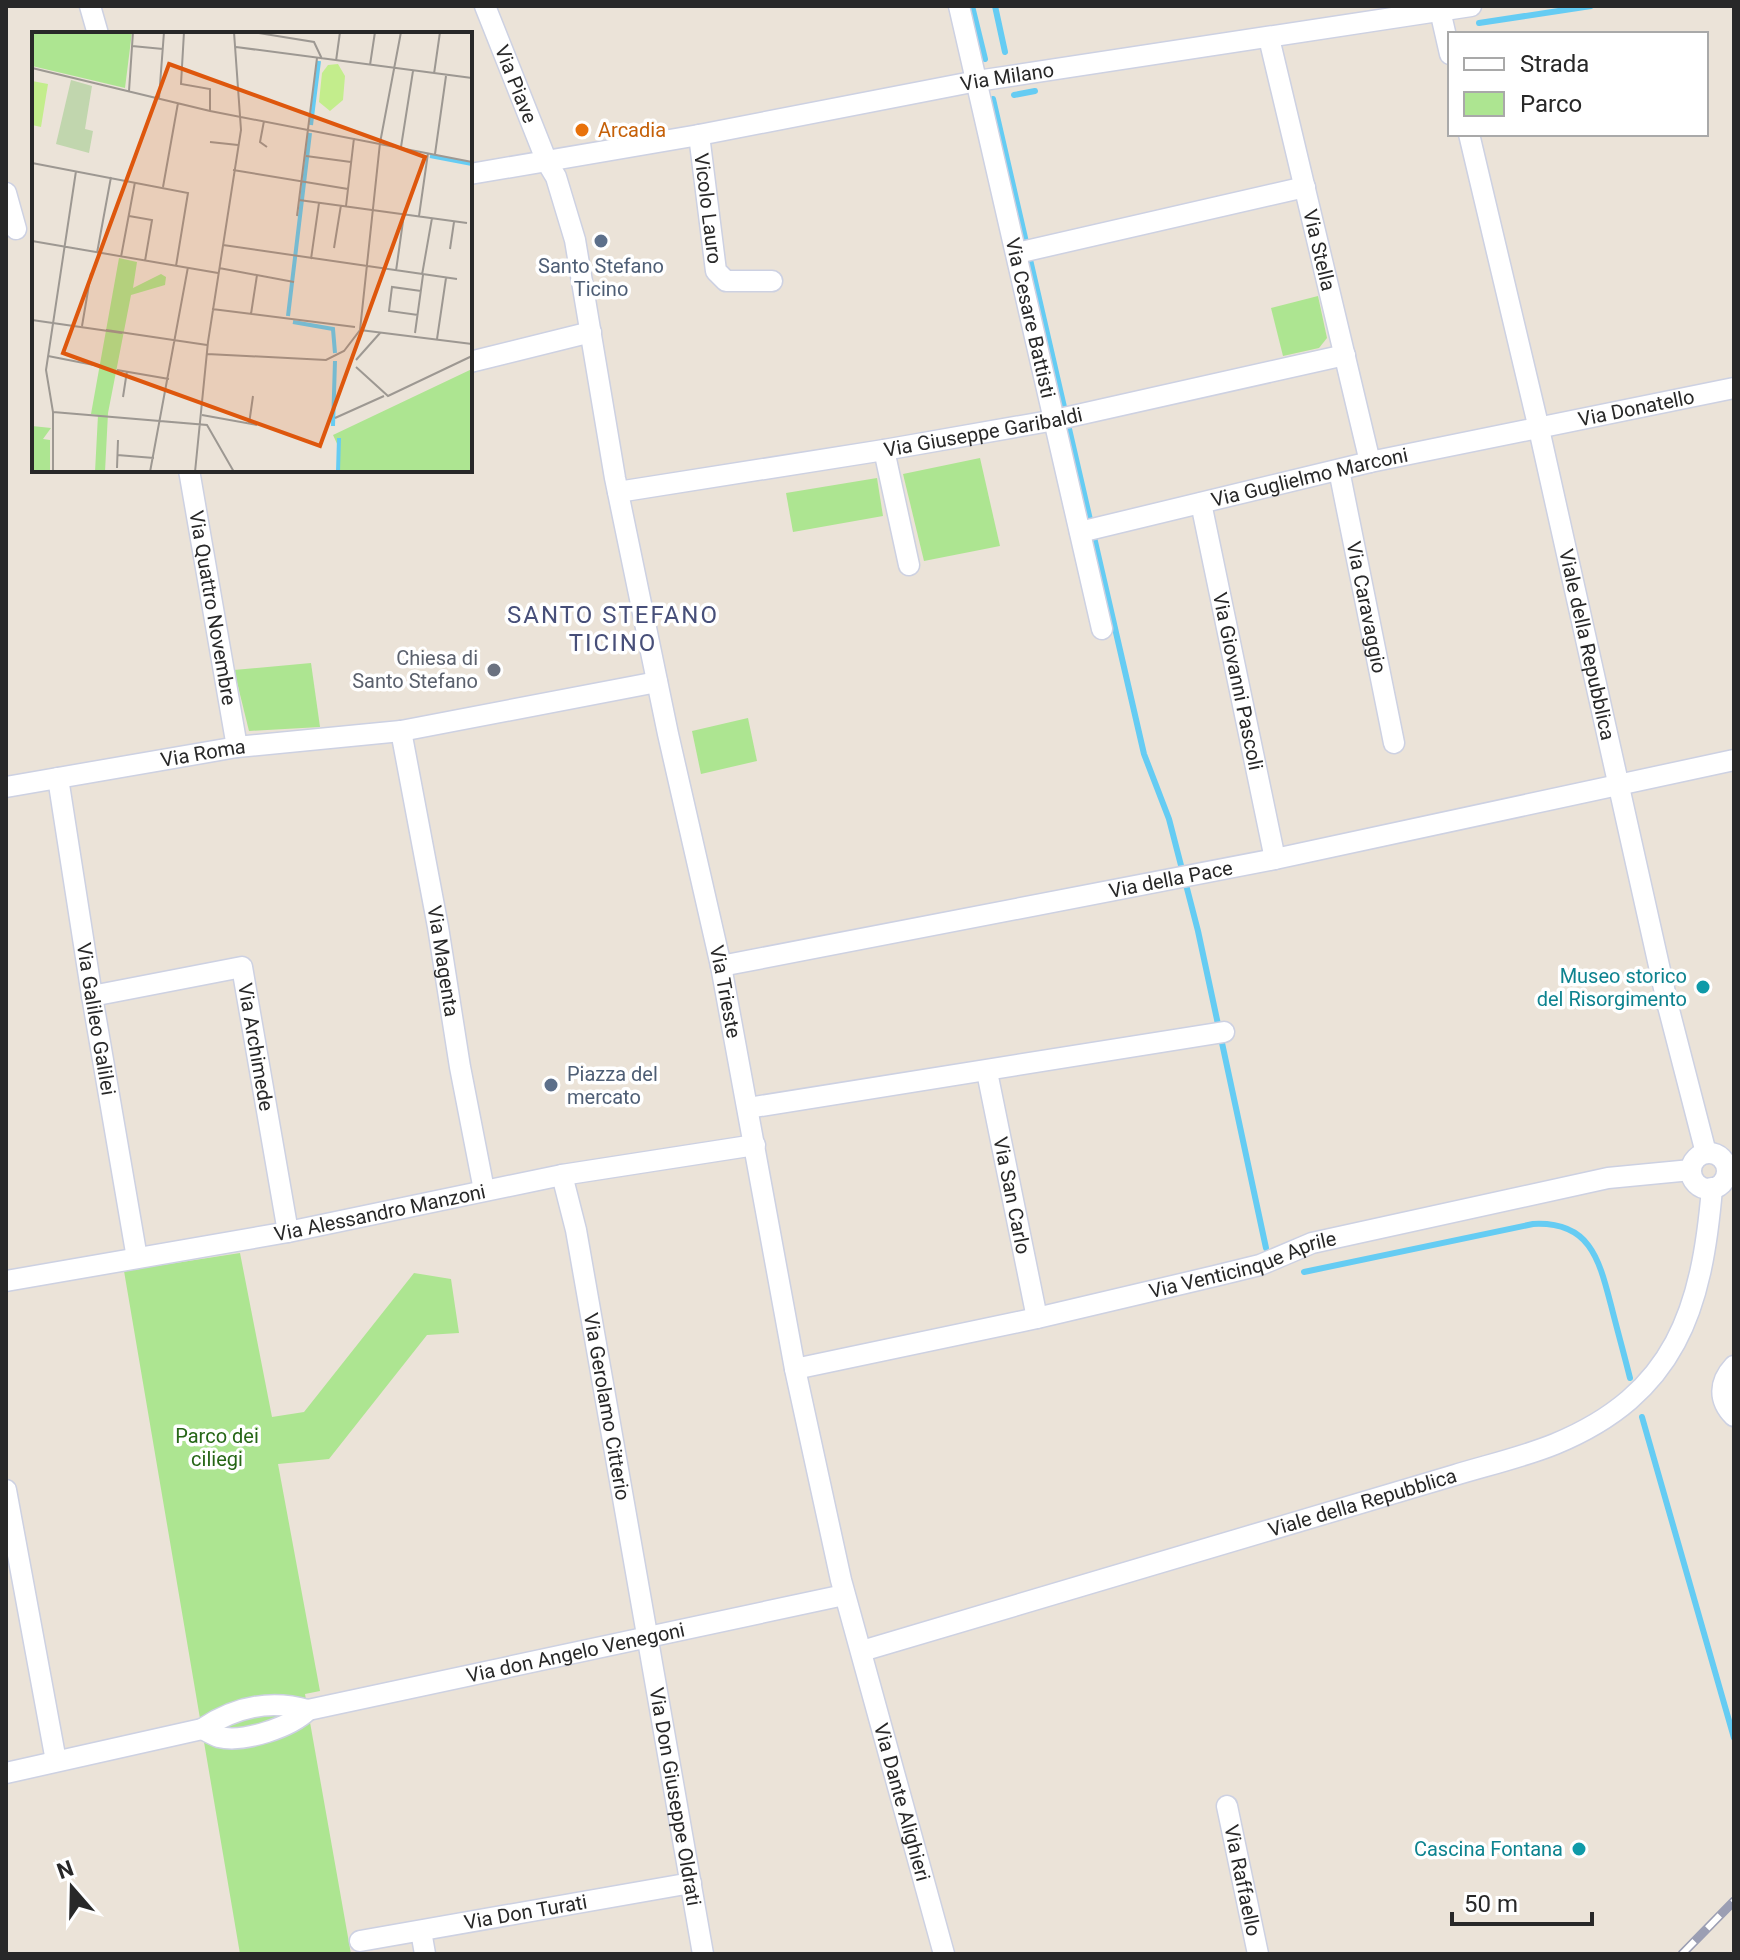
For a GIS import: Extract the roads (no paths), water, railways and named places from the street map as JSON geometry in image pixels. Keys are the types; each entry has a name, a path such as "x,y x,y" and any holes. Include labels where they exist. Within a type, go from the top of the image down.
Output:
{"street":[{"path":"90,6 97,32"},
{"name":"Via Piave","path":"485,6 547,162 556,177 575,240 591,332"},
{"name":"Via Cesare Battisti","path":"959,6 1025,251 1088,530 1102,629"},
{"name":"Via Milano","path":"472,174 699,135 977,81 1471,6"},
{"path":"1439,9 1448,46"},
{"name":"Via Stella","path":"1269,38 1370,462"},
{"name":"Vicolo Lauro","path":"699,135 716,271 726,281 772,281"},
{"name":"Viale della Repubblica","path":"1469,136 1539,429 1668,1006 1706,1153"},
{"path":"1025,251 1305,187"},
{"path":"6,193 19,229"},
{"path":"472,362 591,332"},
{"name":"Via Trieste","path":"591,332 618,492 721,966 795,1369 844,1595 862,1651"},
{"name":"Via Giuseppe Garibaldi","path":"618,492 1062,418 1345,355"},
{"name":"Via Donatello","path":"1539,429 1734,388"},
{"name":"Via Guglielmo Marconi","path":"1088,530 1370,462 1539,429"},
{"path":"884,450 909,565"},
{"name":"Via Caravaggio","path":"1339,470 1394,743"},
{"name":"Via Quattro Novembre","path":"189,472 237,747"},
{"name":"Via Giovanni Pascoli","path":"1201,503 1275,859"},
{"name":"Via Roma","path":"6,787 237,747 401,731 657,682"},
{"name":"Via Magenta","path":"401,731 484,1190"},
{"name":"Via della Pace","path":"721,966 1275,859 1734,760"},
{"name":"Via Galileo Galilei","path":"58,778 137,1258"},
{"name":"Via Archimede","path":"92,996 242,967 288,1232"},
{"path":"748,1108 1218,1033"},
{"name":"Via San Carlo","path":"987,1072 1037,1318"},
{"name":"Via Alessandro Manzoni","path":"6,1281 288,1232 562,1175 755,1145"},
{"path":"1706,1153 1722,1158 1731,1173 1712,1188 1700,1186 1692,1177 1691,1170 1696,1159 1706,1153"},
{"name":"Via Venticinque Aprile","path":"795,1369 1037,1318 1260,1265 1312,1243 1608,1178 1691,1170"},
{"name":"Via Gerolamo Citterio","path":"562,1175 576,1230 646,1638"},
{"name":"Viale della Repubblica","path":"862,1651 1469,1471 1553,1445 1587,1429 1632,1397 1665,1361 1678,1338 1691,1311 1702,1275 1712,1188"},
{"path":"1734,1366 1726,1375 1722,1396 1725,1407 1734,1416"},
{"path":"6,1490 56,1761"},
{"name":"Via don Angelo Venegoni","path":"6,1773 202,1729 219,1718 256,1705 288,1704 308,1710 844,1595"},
{"name":"Via Don Giuseppe Oldrati","path":"646,1638 703,1954"},
{"name":"Via Dante Alighieri","path":"862,1651 944,1954"},
{"name":"Via don Angelo Venegoni","path":"202,1729 221,1738 258,1734 298,1721 308,1710"},
{"name":"Via Raffaello","path":"1227,1806 1258,1954"},
{"name":"Via Don Turati","path":"360,1941 691,1883"},
{"path":"421,1931 425,1954"}],"waterway":[{"path":"972,6 985,59"},
{"path":"995,6 1005,52"},
{"path":"1479,23 1591,6"},
{"path":"1014,95 1035,91"},
{"path":"993,99 1144,754 1169,819 1198,931 1266,1248"},
{"path":"1304,1272 1533,1224 1568,1229 1580,1236 1596,1258 1607,1288 1630,1378"},
{"path":"1642,1417 1734,1738"}],"railway":[{"path":"1682,1954 1734,1901"}],"place":[{"name":"Arcadia","path":"582,130"},
{"name":"Santo Stefano Ticino","path":"601,241"},
{"name":"Chiesa di Santo Stefano","path":"494,670"},
{"name":"Museo storico del Risorgimento","path":"1703,987"},
{"name":"Piazza del mercato","path":"551,1085"},
{"name":"Cascina Fontana","path":"1579,1849"}],"district":[{"name":"SANTO STEFANO TICINO","path":"613,629"}],"park label":[{"name":"Parco dei ciliegi","path":"217,1448"}]}
